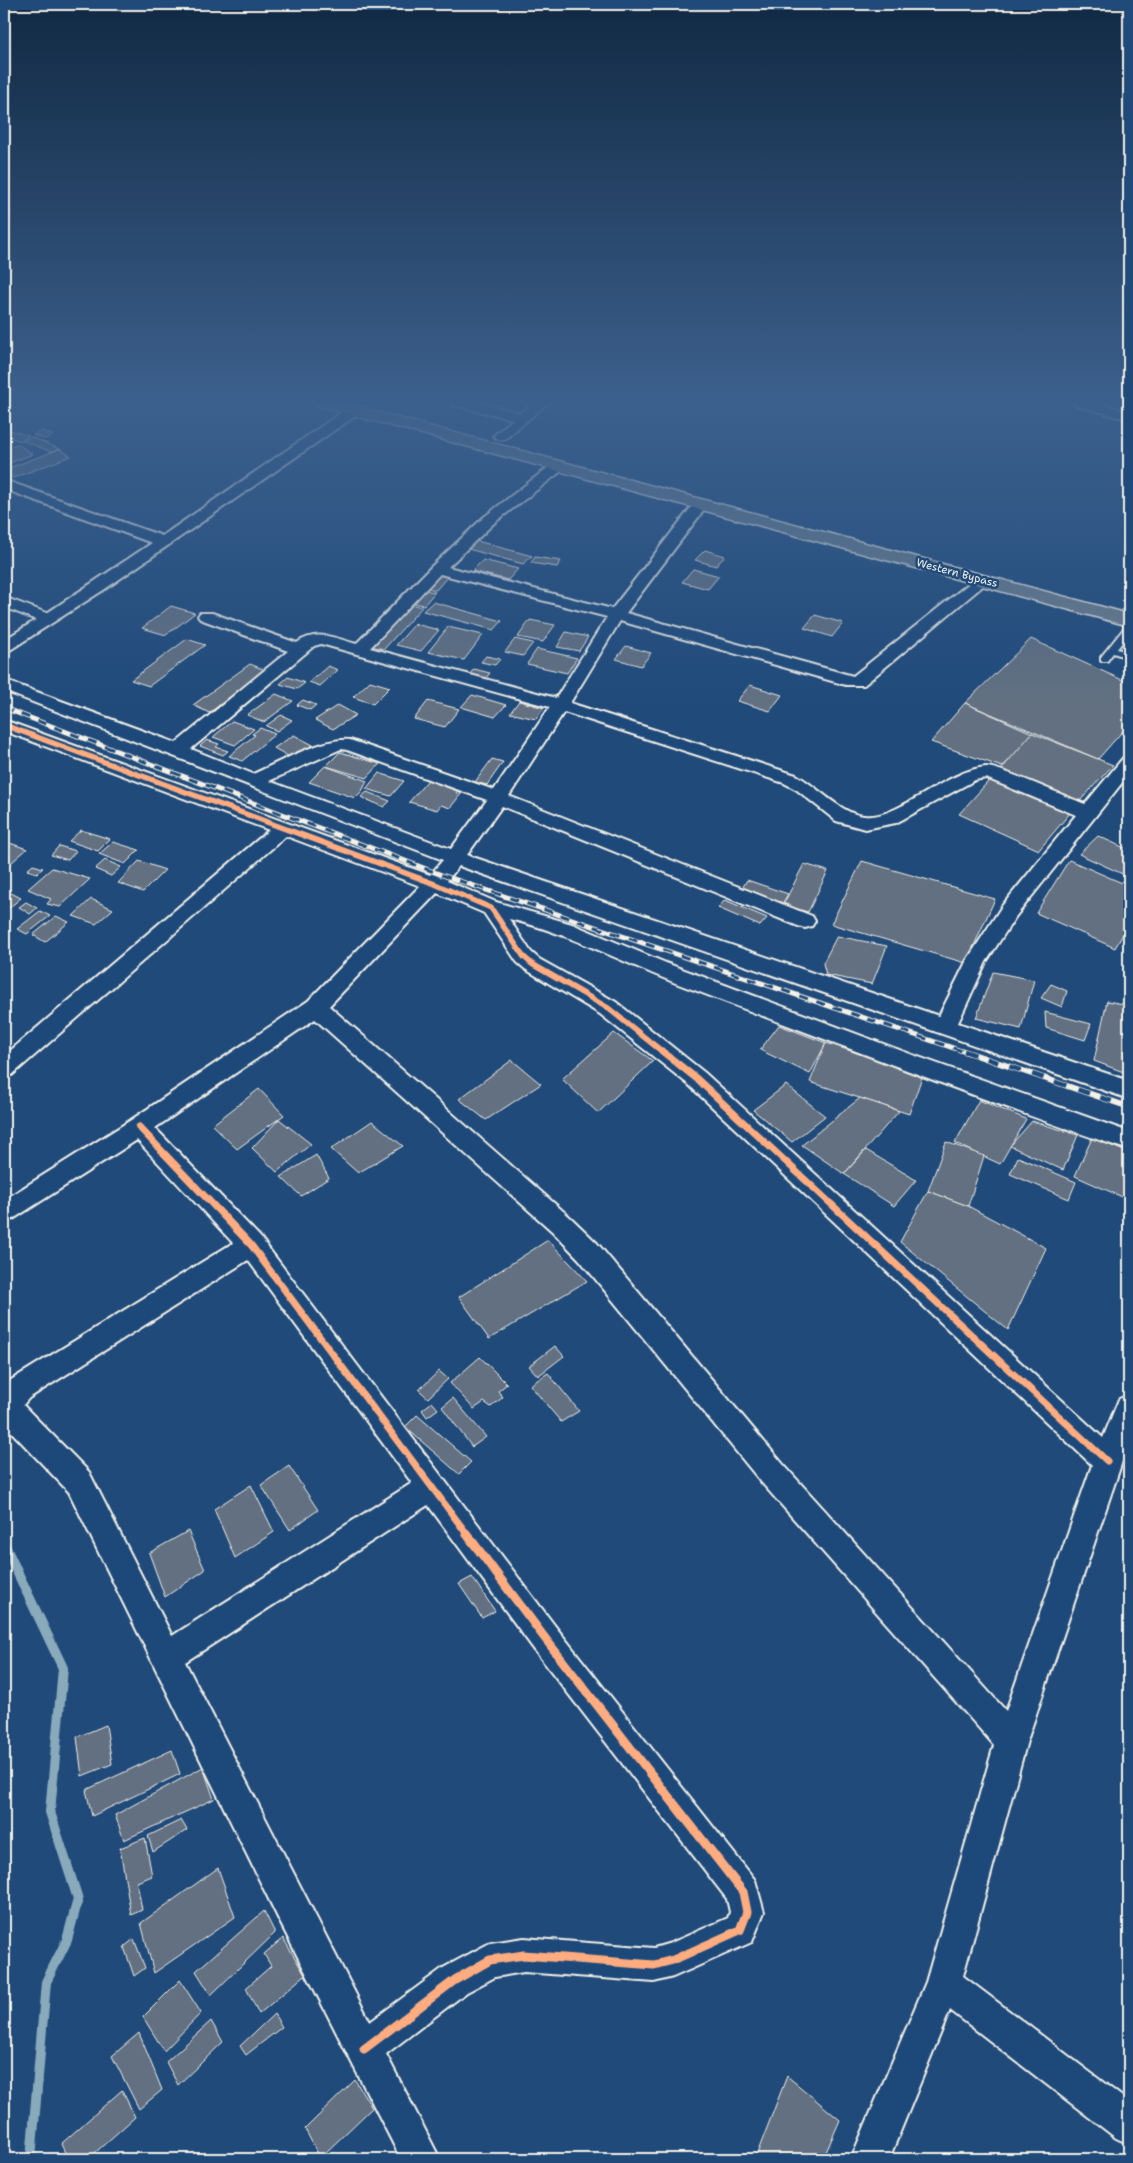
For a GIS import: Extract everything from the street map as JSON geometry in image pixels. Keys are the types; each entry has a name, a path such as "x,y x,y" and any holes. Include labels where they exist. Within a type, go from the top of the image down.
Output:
{"main road":[{"name":"Western Bypass","path":"697,503 1129,620"},
{"name":"Western Bypass","path":"754,503 1024,574"}],"street":[{"path":"56,503 163,542"},
{"path":"4,647 220,503"},
{"path":"360,650 437,569 489,520 511,503"},
{"path":"4,1212 139,1126 316,1007 435,884 498,798 560,705 616,615 701,504"},
{"path":"437,569 616,615 844,679 858,681 982,580"},
{"path":"4,602 48,619"},
{"path":"206,616 300,650"},
{"path":"178,750 308,643 321,639 560,705 790,779 803,786 843,817 865,823 889,818 969,776 987,772 1089,813"},
{"path":"4,685 454,857 1129,1090"},
{"path":"6,728 435,884 491,908 533,918 584,936 662,970 1129,1141"},
{"path":"253,781 341,744 350,745 498,798 806,921"},
{"path":"945,1027 977,960 1009,911 1089,813 1126,773"},
{"path":"4,1069 284,828"},
{"path":"491,908 524,957 532,964 608,1008 697,1079 1107,1460"},
{"path":"316,1007 588,1250 772,1473 1012,1741"},
{"path":"139,1126 251,1245 544,1637 743,1892 747,1912 740,1930 673,1960 654,1965 524,1955 490,1960 455,1980 364,2049"},
{"path":"251,1245 20,1389 9,1402 11,1413 79,1482 421,2159"},
{"path":"870,2159 943,1983 1012,1741 1107,1460 1129,1408"},
{"path":"166,1657 432,1487"},
{"path":"943,1983 1129,2125"}],"lane":[{"path":"1104,658 1129,628"},
{"path":"1112,650 1129,656"}],"building":[{"path":"477,541 532,556 523,564 468,549"},
{"path":"705,550 725,556 716,566 695,560"},
{"path":"535,557 561,561 557,567 531,563"},
{"path":"483,560 518,569 508,580 472,571"},
{"path":"693,569 719,576 708,589 682,582"},
{"path":"439,574 448,576 436,590 427,588"},
{"path":"424,590 435,592 424,605 413,603"},
{"path":"433,602 502,621 494,630 423,611"},
{"path":"410,604 422,607 384,649 371,646"},
{"path":"171,606 195,613 166,635 142,628"},
{"path":"815,615 843,623 832,637 804,628"},
{"path":"530,620 555,625 543,642 518,637"},
{"path":"415,624 439,630 421,651 396,645"},
{"path":"448,627 483,635 464,660 428,652"},
{"path":"566,632 588,637 579,651 557,647"},
{"path":"187,639 205,645 149,686 131,680"},
{"path":"515,639 533,643 523,656 505,652"},
{"path":"1031,639 1129,683 1129,724 1098,759 965,703"},
{"path":"626,646 651,653 641,666 616,659"},
{"path":"537,649 577,658 567,673 527,664"},
{"path":"486,656 500,659 495,665 481,662"},
{"path":"250,664 265,670 209,713 193,705"},
{"path":"328,666 338,670 320,686 309,682"},
{"path":"474,669 490,673 486,678 470,674"},
{"path":"288,677 305,683 297,689 280,684"},
{"path":"370,681 390,687 373,704 353,697"},
{"path":"750,685 782,695 770,711 737,701"},
{"path":"276,694 293,701 264,722 247,715"},
{"path":"472,695 506,705 495,717 461,707"},
{"path":"303,700 316,705 310,710 297,705"},
{"path":"428,701 459,709 445,727 414,719"},
{"path":"519,701 544,708 536,719 510,713"},
{"path":"965,703 1037,736 1002,767 931,742"},
{"path":"338,705 356,715 333,729 315,720"},
{"path":"281,715 292,720 277,731 266,726"},
{"path":"232,721 254,729 235,745 213,737"},
{"path":"260,728 275,734 242,761 229,756 255,735 252,734"},
{"path":"1032,733 1113,765 1079,802 1000,771"},
{"path":"294,735 313,745 293,759 274,748"},
{"path":"207,740 219,744 216,747 228,751 223,755 200,746"},
{"path":"340,752 380,764 367,778 326,766"},
{"path":"492,759 503,762 487,785 475,782"},
{"path":"325,766 367,781 362,791 355,798 309,782"},
{"path":"379,773 404,781 391,796 366,789"},
{"path":"995,774 1070,813 1039,850 959,814"},
{"path":"428,780 459,789 456,793 461,794 450,808 441,805 437,810 409,802"},
{"path":"367,792 390,801 384,807 361,797"},
{"path":"81,830 110,839 98,851 69,841"},
{"path":"1098,836 1129,850 1129,877 1079,854"},
{"path":"4,841 27,849 4,869"},
{"path":"113,842 139,850 125,864 99,854"},
{"path":"59,846 76,851 68,860 51,855"},
{"path":"105,860 121,867 111,876 95,869"},
{"path":"1069,860 1129,886 1129,924 1115,948 1036,913"},
{"path":"139,861 165,870 143,892 118,883"},
{"path":"862,861 995,899 966,963 831,924"},
{"path":"804,864 828,871 808,912 783,905"},
{"path":"33,865 43,868 37,873 27,870"},
{"path":"52,868 90,879 60,907 47,904 51,899 28,889"},
{"path":"747,880 788,894 782,904 741,890"},
{"path":"11,893 21,898 4,912 4,898"},
{"path":"91,899 113,909 96,924 73,916"},
{"path":"725,900 767,918 760,926 718,908"},
{"path":"26,902 37,908 30,914 19,907"},
{"path":"40,911 50,916 27,934 17,929"},
{"path":"56,916 69,922 45,942 33,935"},
{"path":"837,936 887,946 872,984 826,975 823,963"},
{"path":"993,972 1034,980 1021,1029 976,1018"},
{"path":"1051,984 1067,991 1062,1007 1041,998"},
{"path":"1107,1001 1129,1005 1129,1074 1094,1061"},
{"path":"1045,1012 1091,1024 1085,1040 1046,1028"},
{"path":"779,1025 826,1043 810,1074 760,1050"},
{"path":"614,1033 653,1061 598,1113 562,1079"},
{"path":"826,1043 923,1074 909,1114 810,1082"},
{"path":"512,1060 541,1084 486,1120 459,1099"},
{"path":"786,1085 825,1116 792,1142 753,1110"},
{"path":"259,1089 284,1115 237,1149 212,1125"},
{"path":"860,1098 899,1111 844,1174 802,1145"},
{"path":"979,1100 1026,1119 1000,1164 955,1143"},
{"path":"279,1119 311,1144 277,1172 252,1148"},
{"path":"372,1121 403,1146 358,1173 331,1149"},
{"path":"1032,1121 1078,1135 1063,1170 1010,1146"},
{"path":"1092,1138 1129,1153 1129,1200 1075,1176"},
{"path":"946,1142 984,1156 968,1206 928,1191"},
{"path":"866,1150 916,1180 894,1206 844,1174"},
{"path":"316,1155 329,1178 301,1196 281,1177"},
{"path":"1018,1157 1076,1182 1069,1199 1010,1174"},
{"path":"928,1191 968,1206 1046,1248 1008,1330 900,1242"},
{"path":"548,1240 587,1281 489,1339 459,1297"},
{"path":"555,1346 564,1356 538,1376 529,1366"},
{"path":"480,1357 507,1384 498,1391 503,1397 491,1407 484,1402 474,1409 450,1383"},
{"path":"439,1371 448,1379 428,1398 419,1390"},
{"path":"548,1373 579,1411 561,1422 530,1385"},
{"path":"453,1398 486,1437 472,1447 442,1407"},
{"path":"432,1402 438,1409 427,1417 422,1410"},
{"path":"417,1415 471,1462 459,1474 405,1427"},
{"path":"289,1466 318,1510 290,1530 261,1485"},
{"path":"251,1485 274,1532 235,1558 214,1509"},
{"path":"188,1531 205,1570 165,1597 149,1553"},
{"path":"472,1577 495,1611 482,1618 459,1584"},
{"path":"7,1696 11,1711 4,1715 4,1698"},
{"path":"106,1725 112,1764 82,1776 77,1737"},
{"path":"172,1750 180,1774 92,1816 86,1790"},
{"path":"203,1767 214,1799 124,1840 115,1815"},
{"path":"181,1820 187,1830 153,1852 148,1836"},
{"path":"145,1838 152,1876 137,1882 142,1910 131,1915 120,1848"},
{"path":"218,1868 235,1917 154,1973 141,1923"},
{"path":"264,1911 275,1933 211,1995 196,1971"},
{"path":"283,1938 305,1975 259,2014 246,1988 271,1966 264,1954"},
{"path":"134,1939 145,1968 134,1976 124,1947"},
{"path":"180,1980 201,2013 164,2051 143,2017"},
{"path":"274,2014 282,2027 246,2055 240,2046"},
{"path":"211,2021 223,2042 178,2085 166,2062"},
{"path":"139,2033 162,2090 139,2109 112,2056"},
{"path":"787,2076 840,2120 823,2159 755,2159"},
{"path":"355,2080 372,2108 320,2158 305,2129"},
{"path":"122,2090 135,2117 88,2159 68,2159 61,2144"}],"waterway":[{"path":"4,1544 63,1668 50,1812 78,1899 67,1940 46,1982 31,2159"}],"railway":[{"path":"4,708 442,875 968,1053"},
{"path":"964,1051 1129,1107"}],"cycle path":[{"path":"4,725 435,884 491,908 524,957 532,964 608,1008 697,1079 1107,1461"},
{"path":"139,1127 251,1245 544,1637 743,1892 747,1912 740,1930 673,1960 654,1965 524,1955 490,1960 455,1980 364,2049"}]}
